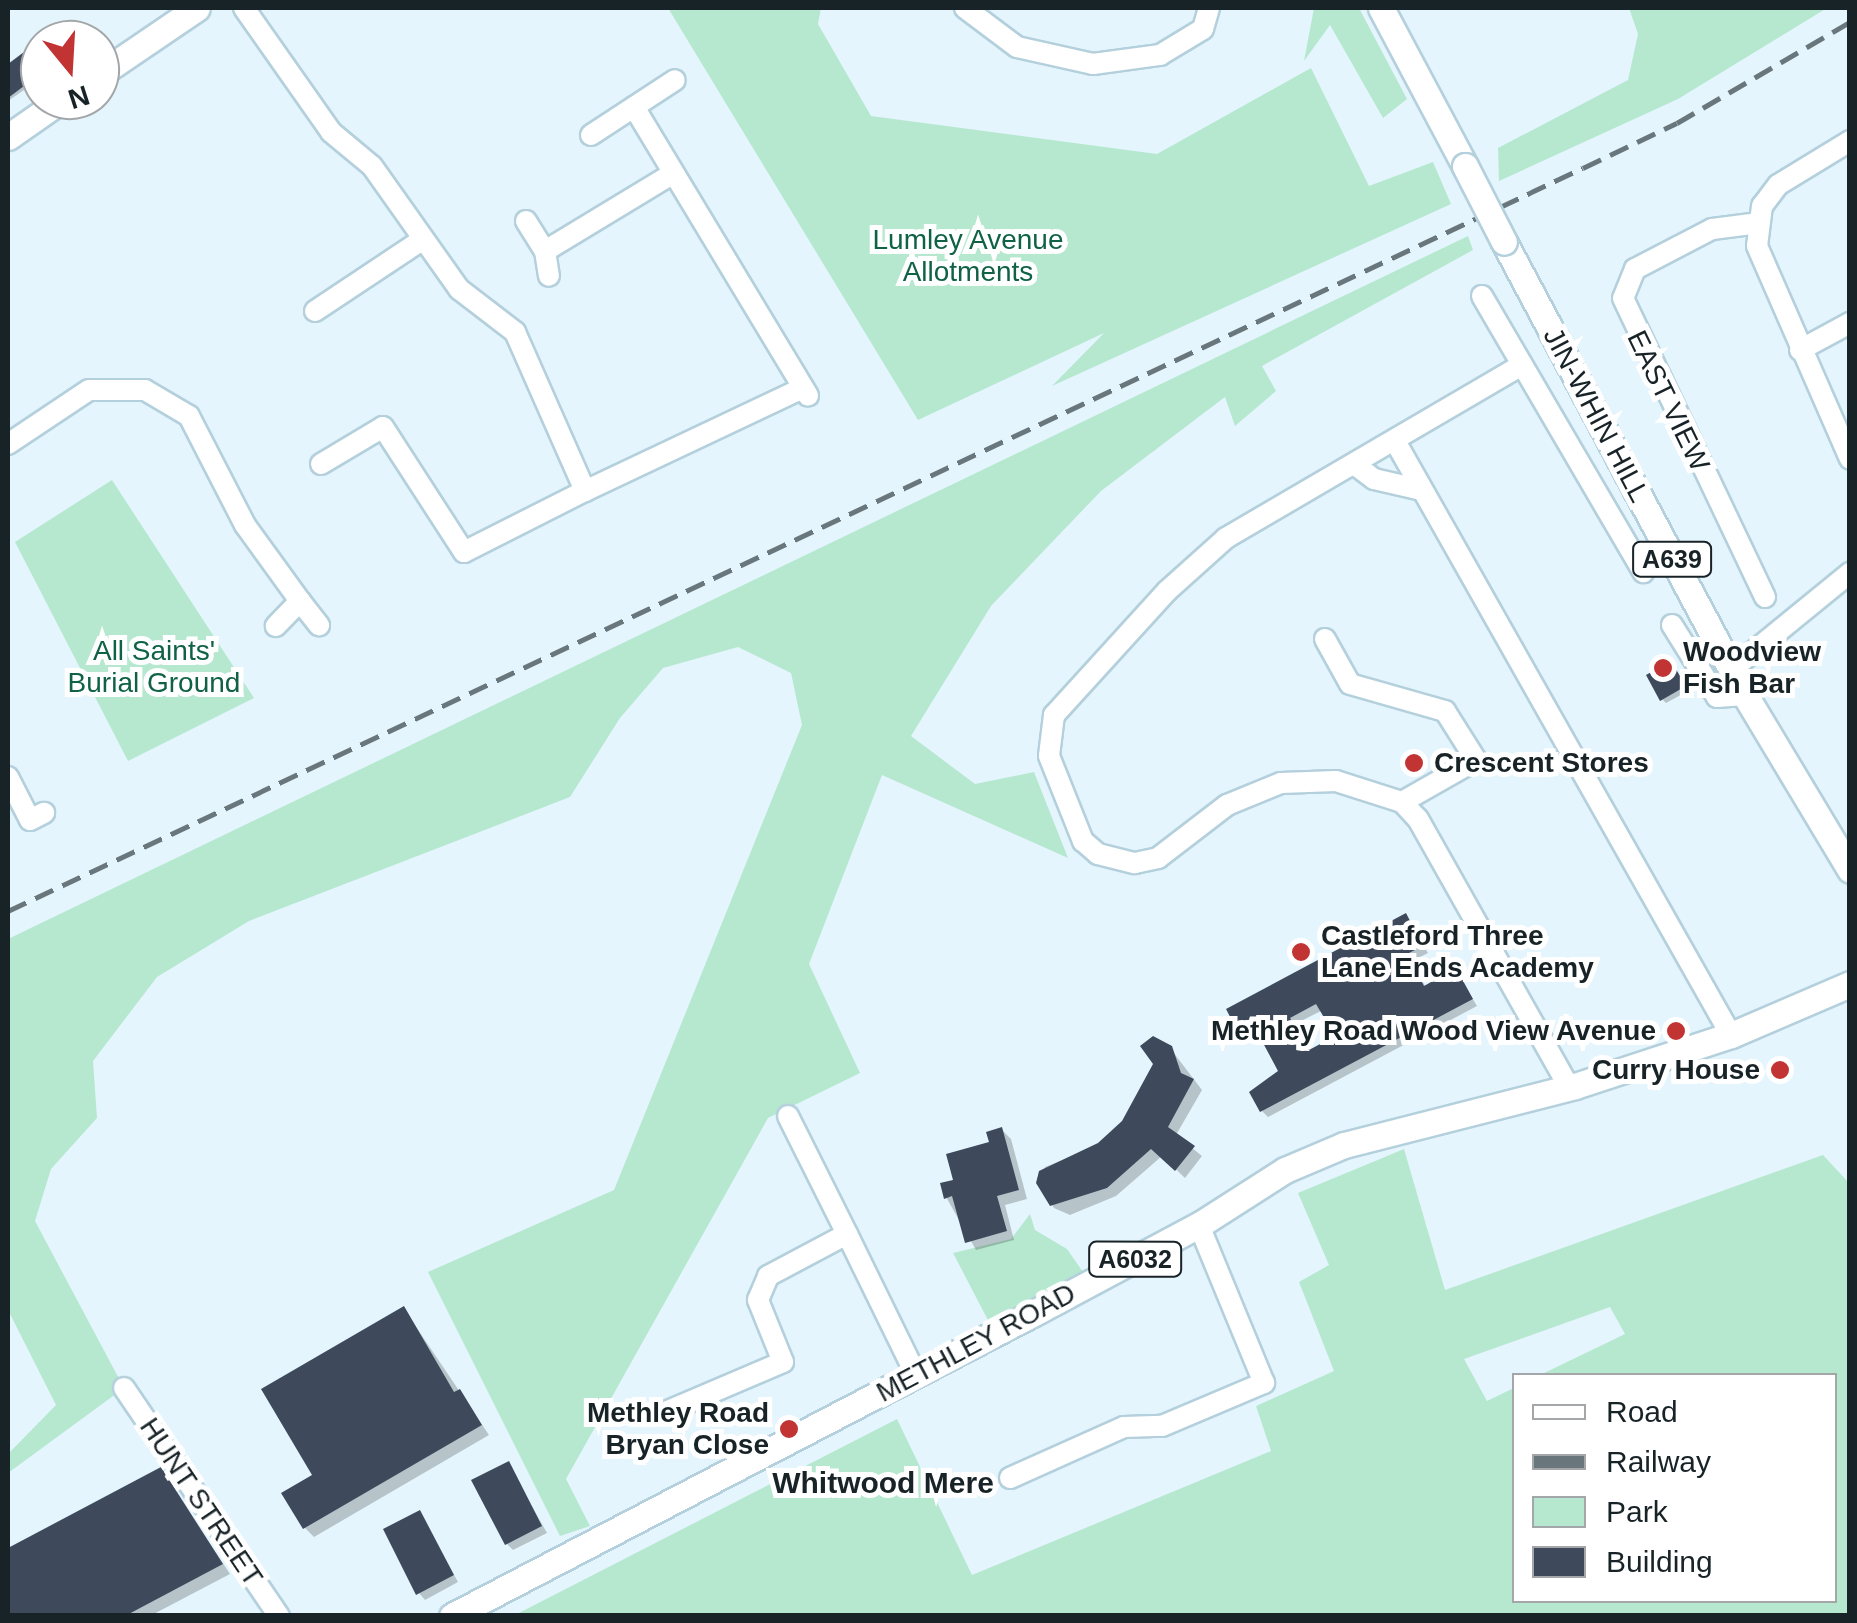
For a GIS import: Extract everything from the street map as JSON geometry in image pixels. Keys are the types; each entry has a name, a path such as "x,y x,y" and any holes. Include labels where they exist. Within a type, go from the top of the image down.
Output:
{"main road":[{"path":"120,60 197,8"},
{"name":"JIN-WHIN HILL","path":"1381,8 1745,695 1850,870"},
{"path":"8,137 33,120"},
{"name":"METHLEY ROAD","path":"452,1616 1199,1226 1285,1170 1344,1145 1569,1087 1731,1035 1850,984"}],"street":[{"path":"244,8 331,132 372,166 459,289 515,332 585,492"},
{"path":"965,8 1017,46 1094,64 1160,54 1203,29 1209,8"},
{"path":"591,134 676,80"},
{"path":"321,464 383,427 464,552 585,492 806,392 634,106"},
{"path":"1850,142 1778,185 1762,206 1759,223 1761,267 1850,459"},
{"path":"545,251 672,174"},
{"path":"526,221 545,251 549,276"},
{"name":"EAST VIEW","path":"1759,223 1712,229 1636,269 1622,298 1765,597"},
{"path":"315,311 422,240"},
{"path":"1482,296 1644,572"},
{"path":"1800,350 1850,322"},
{"path":"1522,365 1226,538 1167,590 1054,716 1049,756 1070,820 1089,848 1135,863 1158,858 1221,808 1281,784 1336,781 1402,802 1418,819 1569,1087"},
{"path":"8,444 89,390 145,390 189,416 245,525 319,625"},
{"path":"1396,441 1731,1035"},
{"path":"1354,464 1374,479 1422,490"},
{"path":"1732,670 1850,573"},
{"path":"276,626 300,602"},
{"path":"1672,625 1716,697 1745,695"},
{"path":"1325,639 1350,684 1444,711 1476,760 1402,802"},
{"path":"8,777 30,820 44,812"},
{"path":"788,1116 916,1375"},
{"path":"1010,1478 1124,1427 1162,1426 1264,1384 1199,1226"},
{"path":"668,1411 783,1362 758,1300 768,1276 847,1234"},
{"name":"HUNT STREET","path":"124,1388 279,1616"}],"green space":[{"name":"Lumley Avenue Allotments","path":"668,8 821,8 818,24 871,116 1157,154 1311,68 1369,186 1433,162 1451,204 1052,386 1104,333 918,420"},
{"path":"1314,8 1359,8 1407,99 1383,118 1330,25 1304,61"},
{"path":"1629,8 1827,8 1678,99 1499,181 1498,148 1628,80 1638,34"},
{"path":"1468,236 1473,250 1262,366 1276,391 1235,426 1225,397 1101,491 991,606 911,736 975,784 1034,772 1068,858 882,775 809,964 860,1073 768,1118 566,1479 590,1526 560,1536 428,1272 614,1190 802,725 791,673 738,647 663,668 620,718 570,797 249,921 157,977 93,1061 97,1118 51,1169 35,1221 124,1388 8,1473 8,1454 56,1405 8,1310 8,939"},
{"name":"All Saints' Burial Ground","path":"112,480 254,698 128,761 15,542"},
{"path":"1404,1149 1445,1290 1823,1155 1849,1183 1849,1615 515,1615 897,1419 972,1575 1271,1451 1256,1406 1334,1371 1299,1282 1329,1265 1298,1193"},
{"path":"1030,1214 1035,1230 1067,1249 1083,1272 990,1324 953,1253 1011,1239"}],"building":[{"path":"20,55 20,89 8,98 8,64"},
{"path":"1671,661 1686,686 1660,701 1646,675"},
{"path":"1406,913 1423,946 1407,954 1424,986 1456,968 1473,999 1260,1112 1249,1092 1278,1071 1255,1028 1240,1036 1226,1009","holes":["1316,1004 1335,1036 1309,1050 1290,1018"]},
{"path":"1153,1036 1172,1046 1181,1073 1194,1079 1168,1127 1195,1146 1175,1171 1151,1149 1107,1188 1050,1206 1036,1183 1039,1171 1098,1143 1122,1121 1153,1064 1140,1046"},
{"path":"1002,1127 1019,1190 997,1196 1007,1231 965,1243 952,1196 944,1199 940,1183 953,1180 946,1154 989,1142 986,1132"},
{"path":"404,1306 454,1392 460,1389 482,1425 303,1529 281,1493 312,1475 261,1389"},
{"path":"509,1461 542,1526 505,1545 471,1480"},
{"path":"161,1467 223,1564 125,1616 8,1616 8,1548"},
{"path":"420,1510 454,1575 416,1595 383,1529"}],"railway":[{"path":"8,911 1677,123 1850,22"}],"place":[{"name":"Woodview Fish Bar","path":"1663,668"},
{"name":"Crescent Stores","path":"1414,763"},
{"name":"Castleford Three Lane Ends Academy","path":"1301,952"},
{"name":"Methley Road Wood View Avenue","path":"1676,1031"},
{"name":"Curry House","path":"1780,1070"},
{"name":"Methley Road Bryan Close","path":"789,1429"}],"district":[{"name":"Whitwood Mere","path":"883,1483"}]}
